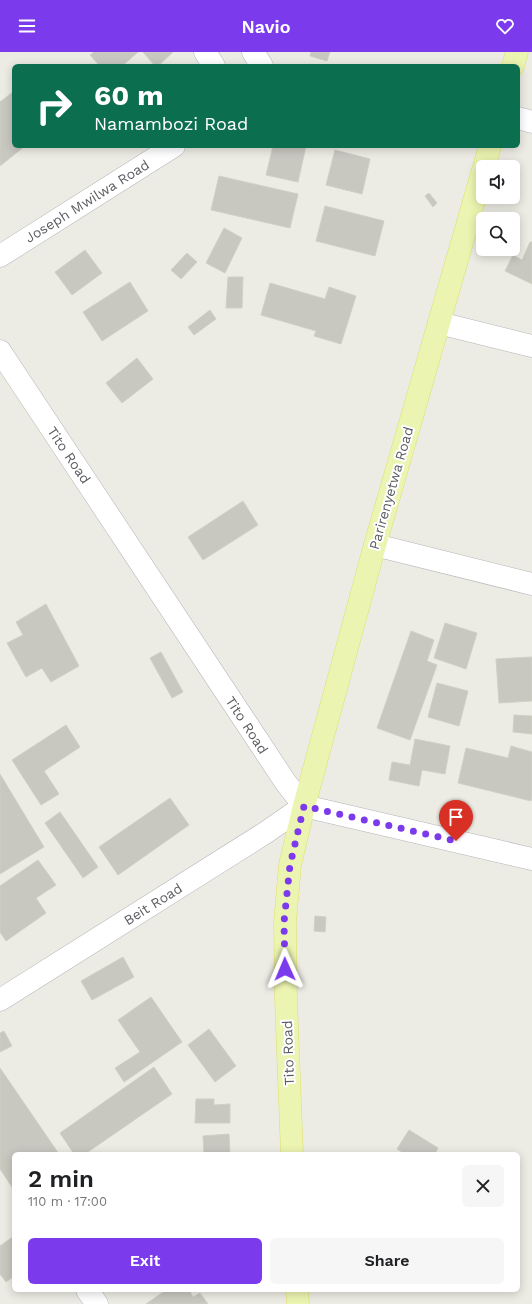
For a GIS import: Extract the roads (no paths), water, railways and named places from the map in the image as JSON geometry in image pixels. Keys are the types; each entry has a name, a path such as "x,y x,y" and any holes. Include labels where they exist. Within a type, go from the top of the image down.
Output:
{"main road":[{"path":"514,64 517,52"},
{"path":"486,160 489,148"},
{"name":"Parirenyetwa Road","path":"304,806 375,545 476,194"},
{"name":"Tito Road","path":"292,1152 284,922 290,865 304,806"},
{"path":"297,1292 298,1304"}],"street":[{"path":"205,52 213,64"},
{"path":"253,52 261,64"},
{"path":"520,119 532,122"},
{"name":"Joseph Mwilwa Road","path":"0,256 171,148"},
{"path":"439,324 532,346"},
{"name":"Tito Road","path":"0,351 286,783 304,806"},
{"path":"375,545 532,584"},
{"path":"304,806 532,859"},
{"name":"Beit Road","path":"0,1000 264,833 304,806"},
{"path":"88,1292 97,1304"}]}
